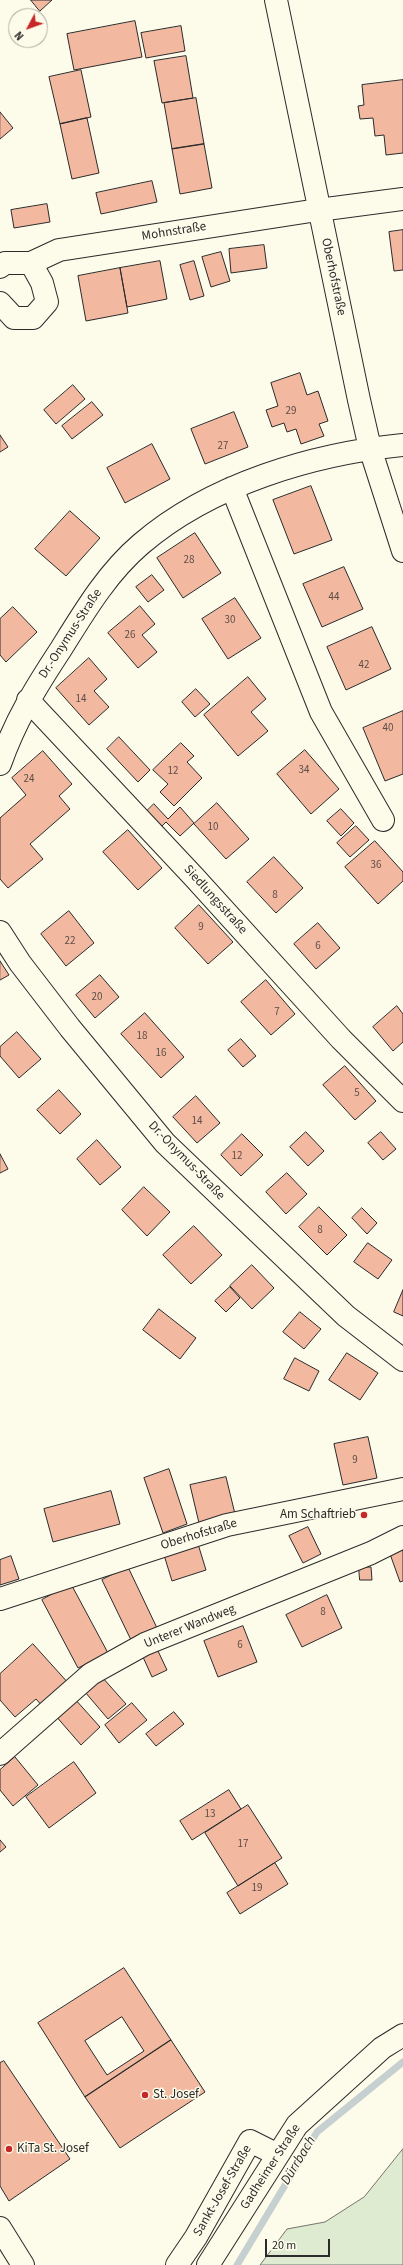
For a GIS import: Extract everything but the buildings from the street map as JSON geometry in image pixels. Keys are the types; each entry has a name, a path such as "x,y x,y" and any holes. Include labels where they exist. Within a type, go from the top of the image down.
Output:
{"street":[{"name":"Oberhofstraße","path":"276,0 370,448 403,551"},
{"name":"Mohnstraße","path":"0,267 5,263 31,262 60,250 320,210 403,199"},
{"path":"0,303 14,318 33,318 47,302 42,283 31,262"},
{"name":"Dr.-Onymus-Straße","path":"0,764 5,729 28,700 97,592 141,544 196,506 232,488 297,464 370,448 403,445"},
{"path":"232,488 321,712 383,820"},
{"name":"Siedlungsstraße","path":"28,700 189,871 341,1039 403,1101"},
{"name":"Dr.-Onymus-Straße","path":"0,932 20,963 70,1028 165,1143 346,1316 403,1360"},
{"name":"Oberhofstraße","path":"0,1600 227,1525 403,1489"},
{"name":"Unterer Wandweg","path":"0,1754 91,1674 119,1658 145,1644 371,1553 403,1536"},
{"name":"Gadheimer Straße","path":"208,2265 297,2125 382,2048 403,2035"},
{"name":"Sankt-Josef-Straße","path":"177,2265 196,2237 250,2141 278,2155"},
{"path":"0,2228 23,2265"}],"green space":[{"path":"403,2149 403,2265 260,2265 287,2229 325,2222 364,2197"}],"waterway":[{"name":"Dürrbach","path":"237,2265 317,2132 403,2062"}],"place":[{"name":"Am Schaftrieb","path":"364,1515"},
{"name":"St. Josef","path":"145,2095"},
{"name":"KiTa St. Josef","path":"9,2149"}]}
